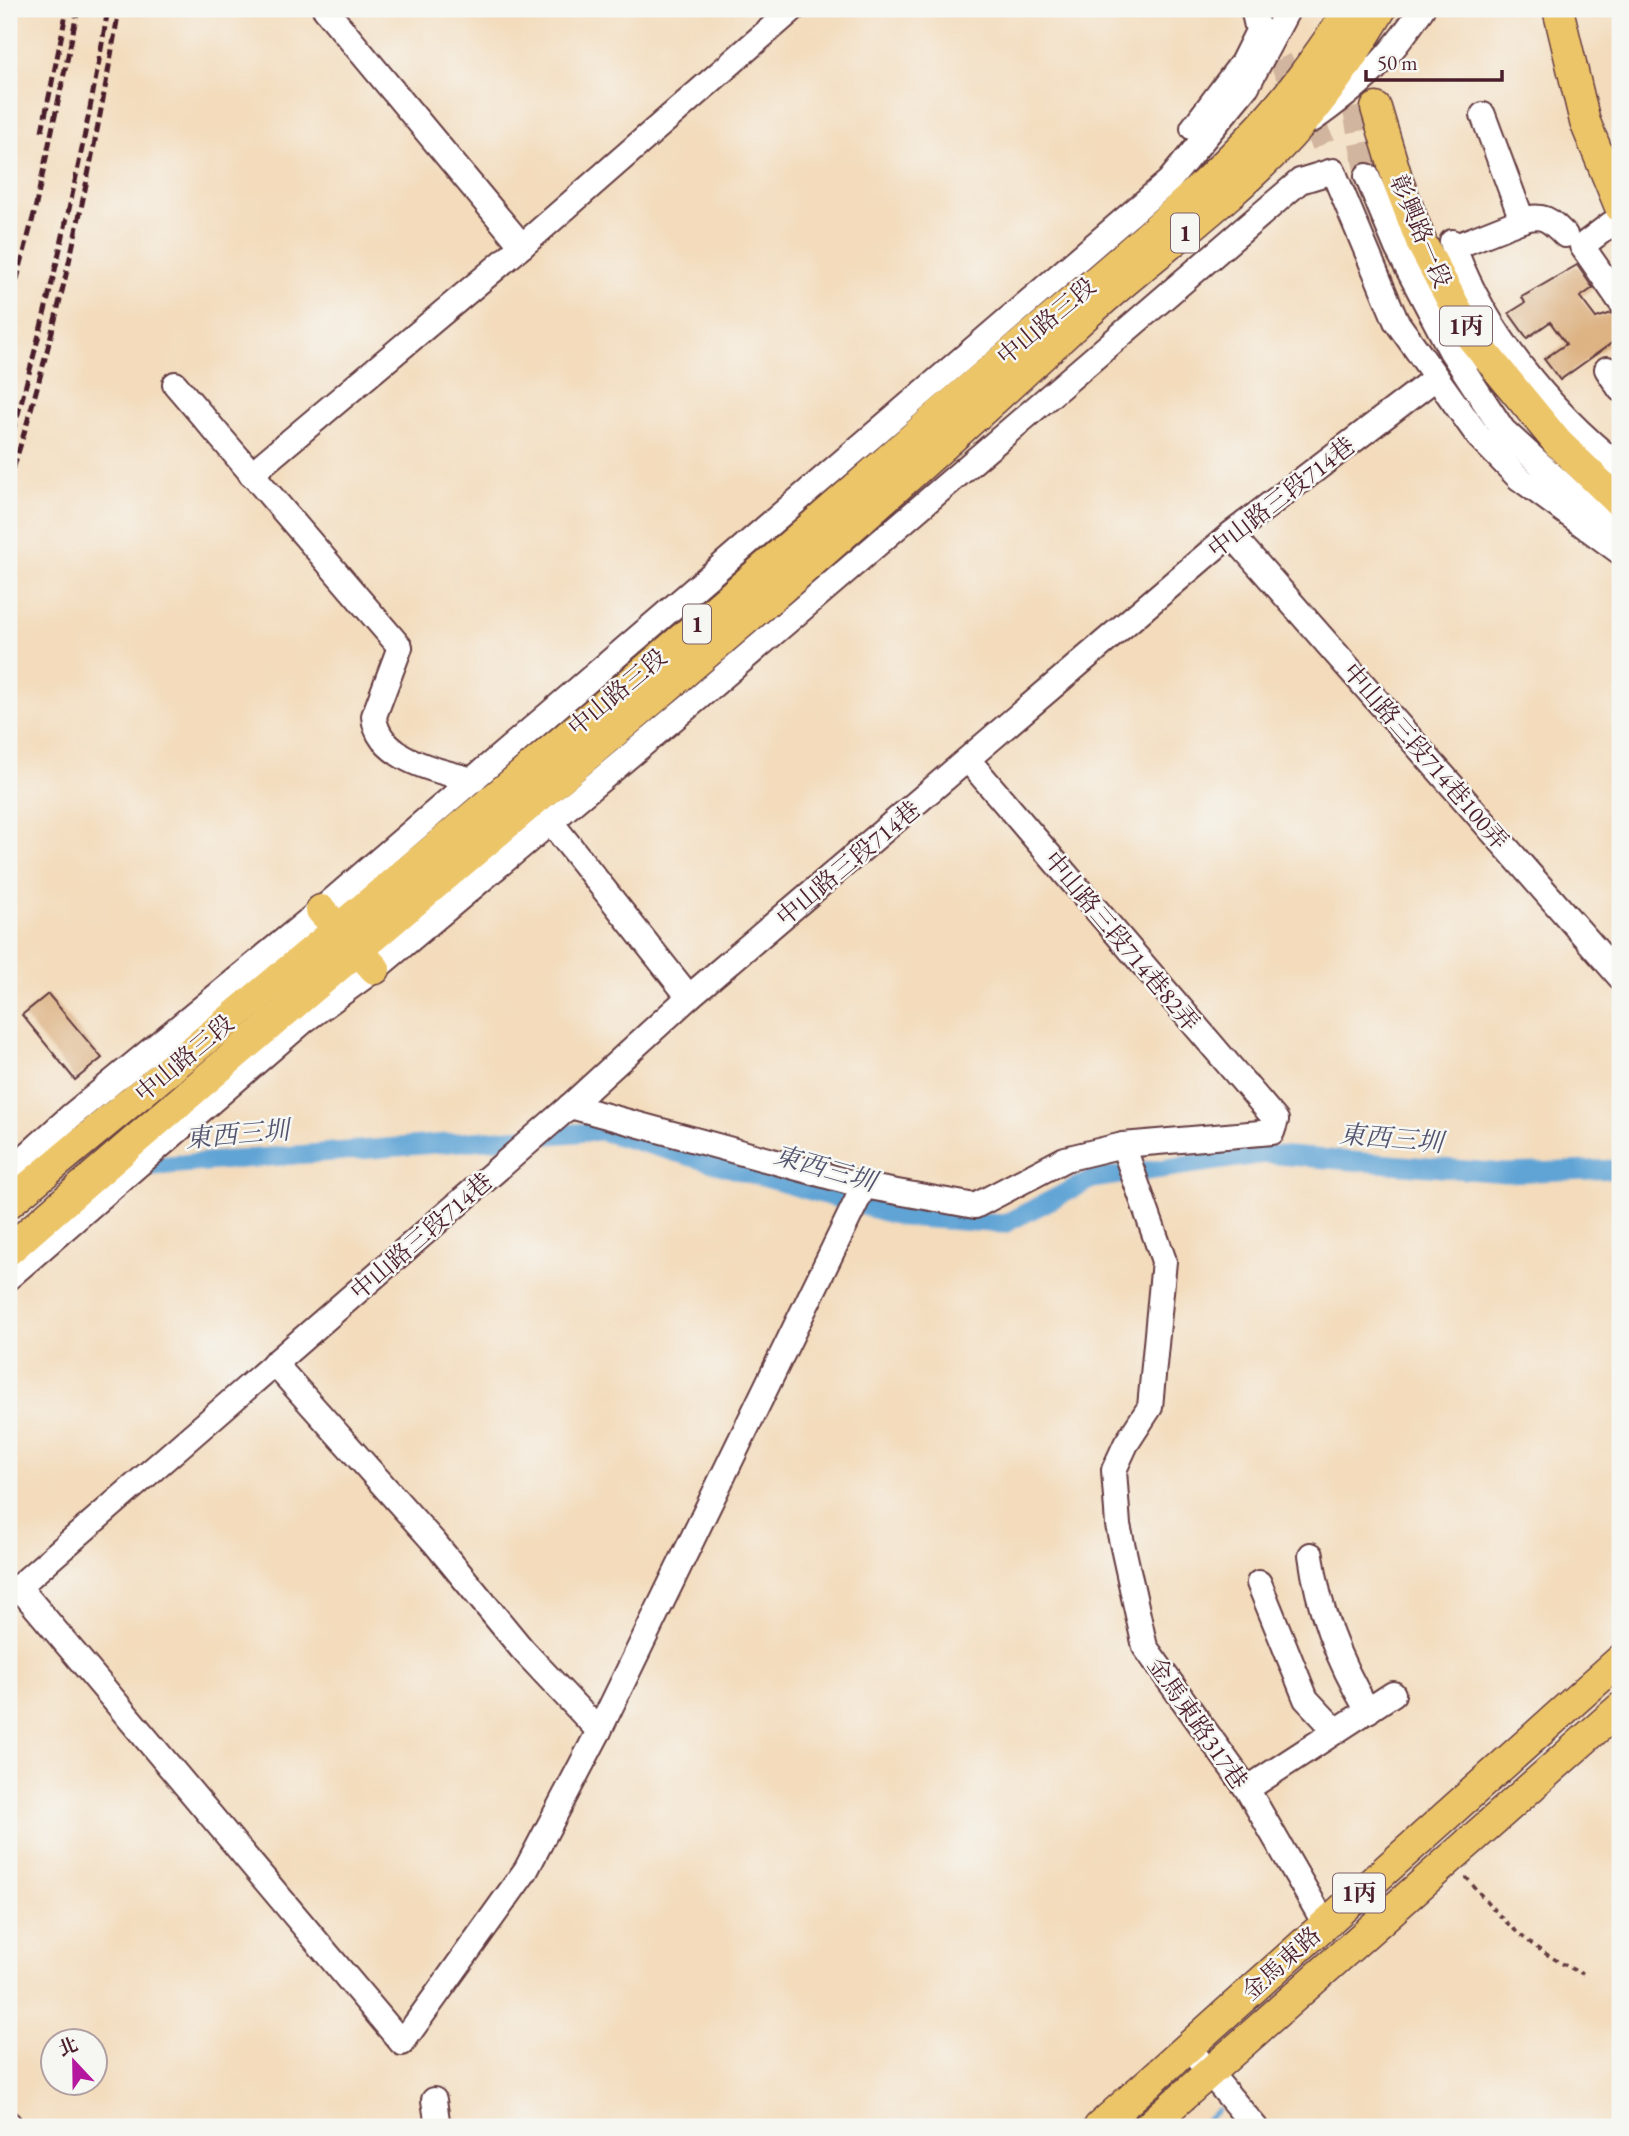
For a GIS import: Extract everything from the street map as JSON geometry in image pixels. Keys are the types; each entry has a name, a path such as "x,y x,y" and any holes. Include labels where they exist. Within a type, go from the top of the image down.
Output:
{"main road":[{"name":"中山路三段","path":"9,1250 825,497 1139,225 1251,138 1297,85 1350,9"},
{"name":"1","path":"1077,324 1199,222 1289,137 1340,75 1381,9"},
{"path":"1558,9 1586,122 1616,215"},
{"name":"彰興路一段","path":"1376,108 1398,181 1422,244 1471,337 1558,443 1620,503"},
{"name":"中山路三段","path":"9,1203 348,940 839,538 1006,391 1077,324"},
{"name":"金馬東路","path":"1099,2127 1620,1660"},
{"name":"金馬東路","path":"1148,2127 1620,1708"}],"street":[{"path":"326,9 522,246"},
{"path":"251,474 522,246 791,9"},
{"name":"中山路三段","path":"9,1277 305,1020 348,940 474,779 825,497 1068,267 1139,225 1169,181 1247,86 1288,9"},
{"path":"1289,137 1359,86 1390,55 1422,9"},
{"path":"1139,225 1242,63 1258,31 1256,16"},
{"path":"1483,115 1522,220"},
{"name":"1","path":"1027,415 1300,181 1330,161 1396,321 1434,379 1479,437 1518,478 1620,552"},
{"name":"彰興路一段","path":"1367,176 1397,248 1451,351 1503,430 1576,497 1620,531"},
{"path":"1565,235 1550,220 1536,215 1453,245 1464,276 1481,309 1550,403 1620,467"},
{"path":"1616,215 1582,246 1620,301"},
{"path":"1027,415 1042,383 1077,324"},
{"path":"1006,391 1042,383 1083,366"},
{"name":"中山路三段714巷","path":"13,1591 570,1107 689,997 969,761 1231,534 1434,379"},
{"path":"175,384 400,647 374,716 376,727 383,738 395,751 412,760 439,771 474,779"},
{"name":"中山路三段","path":"9,1172 72,1115 348,940 550,821 1027,415"},
{"name":"中山路三段714巷100弄","path":"1231,534 1620,977"},
{"name":"中山路三段714巷82弄","path":"969,761 1276,1121 1272,1132 1123,1145"},
{"path":"550,821 689,997"},
{"path":"570,1107 864,1186 958,1205 975,1206 1065,1159 1123,1145"},
{"name":"金馬東路317巷","path":"1123,1145 1164,1261 1150,1407 1126,1444 1114,1470 1118,1525 1145,1647 1247,1789 1325,1924"},
{"path":"13,1591 402,2043 526,1870 599,1731 864,1186"},
{"path":"274,1363 434,1542 523,1649 599,1731"},
{"path":"1311,1555 1316,1595 1356,1690 1368,1710"},
{"path":"1259,1583 1306,1699 1336,1731"},
{"path":"1247,1789 1393,1694"},
{"path":"1188,2048 1255,2127"},
{"path":"434,2100 438,2127"}],"path":[{"path":"1451,1859 1506,1922 1545,1956 1583,1974"}],"building":[{"path":"1577,265 1593,288 1580,297 1596,318 1612,313 1620,326 1620,337 1560,380 1544,359 1566,344 1550,322 1527,338 1509,313 1525,303 1522,297"},
{"path":"48,994 102,1058 75,1080 22,1015"}],"waterway":[{"name":"東西三圳","path":"129,1168 601,1131 902,1217 1004,1224 1092,1179 1264,1154 1505,1173 1620,1169"},
{"path":"1198,2127 1218,2110"}],"tunnel":[{"path":"1263,27 1327,151"},
{"path":"1348,72 1367,176"}],"railway":[{"path":"42,131 67,9"},
{"path":"9,310 34,214 78,9"},
{"path":"9,446 64,229 108,9"},
{"path":"9,482 43,366 72,248 119,9"}]}
